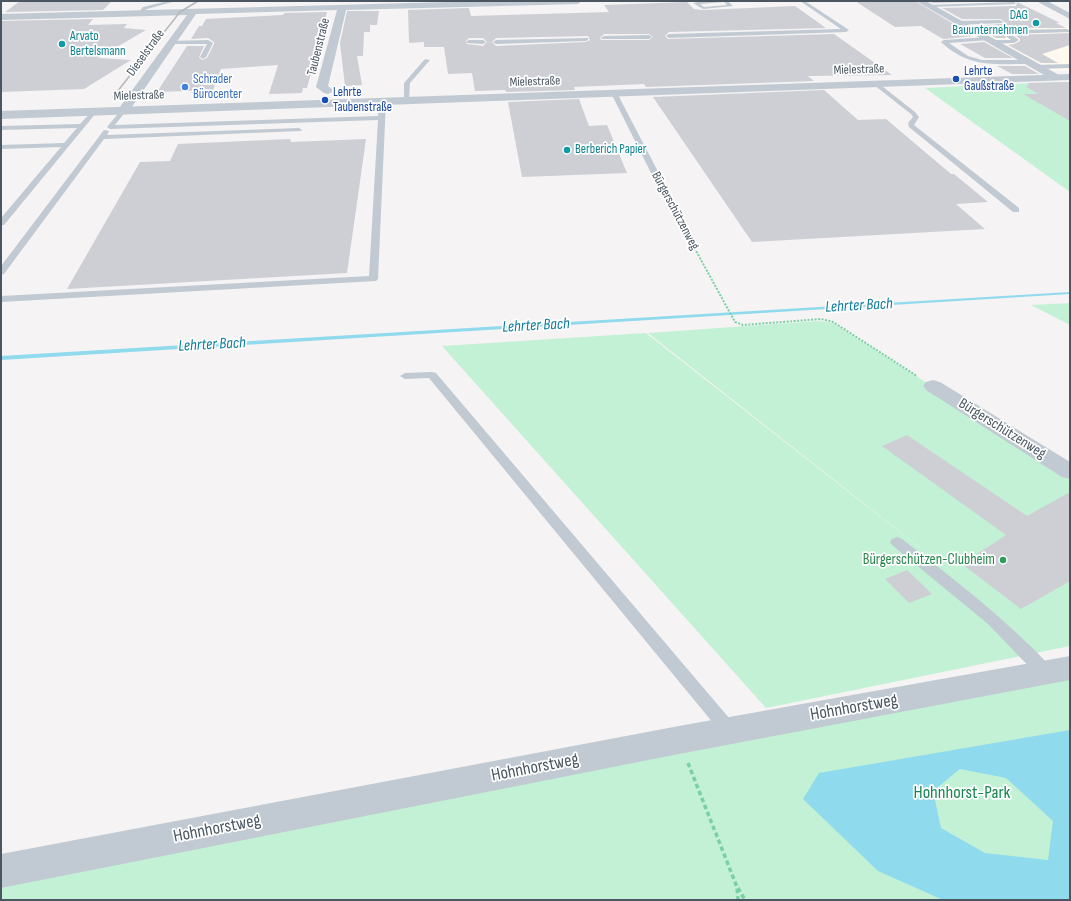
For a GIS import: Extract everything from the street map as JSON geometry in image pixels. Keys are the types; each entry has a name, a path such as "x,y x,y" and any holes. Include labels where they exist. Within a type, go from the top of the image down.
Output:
{"street":[{"path":"1,17 578,1"},
{"path":"1040,1 1070,16"},
{"path":"927,3 958,23 1055,77"},
{"name":"Taubenstraße","path":"328,91 322,87 342,8"},
{"name":"Dieselstraße","path":"123,111 193,12"},
{"name":"Mielestraße","path":"1,115 1070,77"},
{"name":"Bürgerschützenweg","path":"933,386 1070,472"},
{"name":"Hohnhorstweg","path":"1,871 729,730 1057,670"}],"lane":[{"path":"139,14 145,8 174,1"},
{"path":"725,1 731,6 704,8 695,3 725,1"},
{"path":"669,36 846,30 802,1"},
{"path":"927,3 940,5 1014,3"},
{"path":"958,23 1000,22"},
{"path":"1067,31 1014,32 1008,34 1016,40 1014,41 989,40 944,42 966,57 981,62 1070,66"},
{"path":"604,38 649,36"},
{"path":"496,42 586,39"},
{"path":"170,43 208,42 210,43 203,57"},
{"path":"469,42 483,42"},
{"path":"406,100 407,83 427,60"},
{"path":"876,84 913,113 916,117 911,123 911,126 1016,210"},
{"name":"Bürgerschützenweg","path":"614,93 661,185"},
{"path":"1,299 373,279 383,101"},
{"path":"247,132 258,106"},
{"path":"1,272 101,137 123,111"},
{"path":"1,223 94,112"},
{"path":"110,127 381,118"},
{"path":"1,128 82,126"},
{"path":"101,137 298,130"},
{"path":"30,135 75,133"},
{"path":"1,147 65,145"},
{"path":"404,376 432,375 729,730"},
{"path":"897,542 976,605 1033,658 1057,670"}],"path":[{"name":"Bürgerschützenweg","path":"661,185 732,319 738,324 821,319 833,322 933,386"},
{"path":"679,740 737,887 745,900"},
{"path":"737,887 738,900"}],"shaded area":[{"path":"1070,27 1070,71 1053,71 978,30"}],"green space":[{"path":"1057,82 1070,82 1070,192 925,88"},
{"path":"1070,303 1070,325 1031,305"},
{"path":"818,321 833,323 1070,474 1070,646 766,708 442,346 646,333 975,591 648,333"},
{"name":"Hohnhorst-Park","path":"1070,661 1070,900 1,900 1,880"}],"water":[{"path":"1070,730 1070,900 943,900 878,871 803,799 819,773","holes":["960,769 1006,778 1053,821 1048,860 985,853 941,828 933,791"]}],"building":[{"path":"20,1 112,1 103,10 5,12"},
{"path":"855,1 915,1 974,36 943,39 921,26 895,27"},
{"path":"929,1 1000,1 933,3"},
{"path":"687,2 694,9 703,10 795,6 826,28 669,32 665,36 668,39 834,34 892,75 808,76 814,81 646,87 644,84 574,87 575,90 506,92 505,90 475,91 472,73 448,74 444,47 424,47 424,42 409,43 408,10 469,8 471,16 609,12 604,5","holes":["604,34 649,34 653,37 649,40 601,40 600,38","588,36 590,40 586,42 496,46 492,42 496,38","469,38 483,38 487,42 483,46 467,44 466,41"]},
{"path":"1017,2 1060,23 1056,23 1066,28 1014,28 1004,32 1006,38 996,38 974,26 1002,24 1004,22 1001,19 962,19 942,8 1016,6"},
{"path":"347,11 379,11 377,25 370,25 370,32 364,32 363,56 357,56 362,85 345,86 340,43"},
{"path":"327,12 307,88 303,88 302,93 269,94 278,65 221,69 213,90 157,92 187,46 204,46 199,57 202,60 207,58 214,42 208,38 191,39 199,26 202,26 206,19 283,15 284,13"},
{"name":"Arvato Bertelsmann","path":"93,19 88,25 127,24 124,28 146,30 98,58 131,60 84,89 1,92 1,21"},
{"path":"1070,33 1070,45 1042,54 1058,63 1041,63 1008,45 1020,41 1020,39 1015,35"},
{"path":"984,42 1013,58 985,58 960,44"},
{"path":"997,66 1025,66 1039,74 1012,74"},
{"path":"1070,82 1070,121 1023,94 1038,94 1025,86 1030,85 1027,83"},
{"path":"824,90 858,120 886,119 951,174 954,174 988,202 956,204 985,229 752,242 653,97"},
{"name":"Berberich Papier","path":"579,99 589,126 607,125 627,173 522,177 508,102"},
{"path":"290,139 291,142 366,139 347,273 67,289 140,162 170,161 178,144"},
{"path":"907,435 1027,516 1070,492 1070,581 1021,609 962,564 1006,535 882,446"},
{"path":"907,570 932,594 909,603 885,579"}],"waterway":[{"name":"Lehrter Bach","path":"1,358 1070,293"}],"railway":[{"path":"113,97 180,12 198,1"}],"place":[{"name":"DAG Bauunternehmen","path":"1036,23"},
{"name":"Arvato Bertelsmann","path":"62,44"},
{"name":"Lehrte Gaußstraße","path":"956,79"},
{"name":"Schrader Bürocenter","path":"185,87"},
{"name":"Lehrte Taubenstraße","path":"325,100"},
{"name":"Berberich Papier","path":"567,150"},
{"name":"Bürgerschützen-Clubheim","path":"1003,560"}]}
